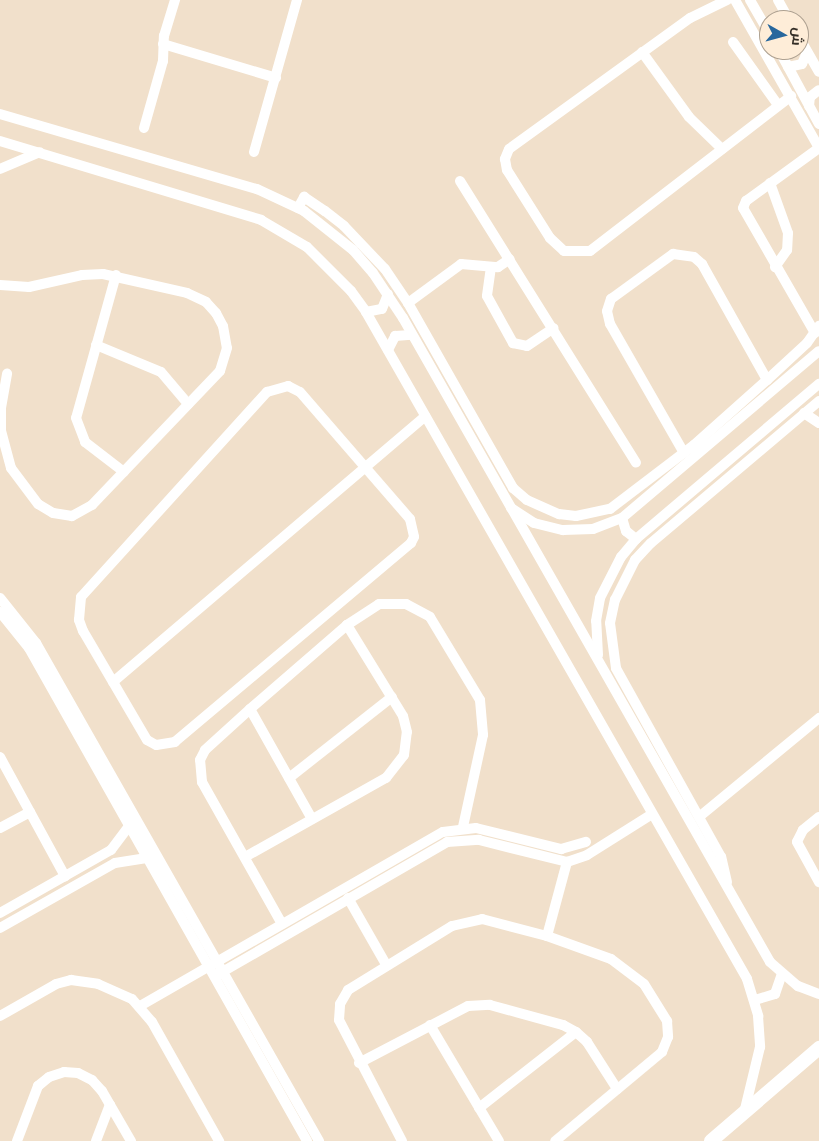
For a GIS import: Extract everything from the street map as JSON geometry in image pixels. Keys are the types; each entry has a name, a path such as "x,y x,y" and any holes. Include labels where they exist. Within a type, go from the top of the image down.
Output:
{"main road":[{"path":"717,1138 819,1048"}],"street":[{"path":"144,128 163,61 164,44 175,0"},
{"path":"254,152 297,0"},
{"path":"727,0 690,18 513,145 506,154 508,170 556,245 572,253 590,251 778,104 791,96"},
{"path":"510,507 534,523 563,530 594,528 622,518 697,448 817,329 775,267 743,208 744,203 819,148 735,0"},
{"path":"750,0 759,16"},
{"path":"733,42 778,104"},
{"path":"164,44 276,78"},
{"path":"642,52 689,117 722,148"},
{"path":"809,55 819,72"},
{"path":"784,60 819,124"},
{"path":"788,67 802,64 804,60"},
{"path":"809,106 810,97 819,90"},
{"path":"0,114 242,184 298,208 353,250 388,294 601,666 699,817 721,857 729,891"},
{"path":"0,141 236,211 275,227 322,259 366,312 747,979 755,1000 760,1047 744,1113"},
{"path":"0,169 40,152"},
{"path":"460,181 554,328 636,463"},
{"path":"770,183 788,232 786,250 775,267"},
{"path":"298,208 304,197 344,226 385,269 408,303 468,411 514,488 534,504 558,514 585,515 610,509 684,453 697,448 819,351"},
{"path":"684,453 610,324 607,312 612,299 673,254 694,257 702,264 767,380"},
{"path":"408,303 461,264 501,266 510,259"},
{"path":"491,267 488,296 513,343 527,346 554,328"},
{"path":"0,285 29,287 82,275 116,276 194,295 211,307 220,319 227,341 225,360 220,371 124,472 82,512 66,516 53,513 38,504 17,478 7,456 0,430 0,408 7,374"},
{"path":"116,276 77,412 77,424 90,447 124,472"},
{"path":"366,312 382,309 388,294"},
{"path":"388,350 395,336 411,335"},
{"path":"96,345 161,372 188,404"},
{"path":"601,666 595,644 600,598 621,557 636,539 819,384"},
{"path":"288,386 300,392 365,467 413,524 414,537 404,550 175,742 156,745 146,740 79,620 81,597 267,392 288,386"},
{"path":"819,401 635,560 614,600 611,646 616,668 654,749 729,891 770,962 782,974 819,994"},
{"path":"458,416 468,411"},
{"path":"804,413 819,422"},
{"path":"113,682 425,416"},
{"path":"723,466 730,476"},
{"path":"622,518 626,531 636,539"},
{"path":"0,598 36,643 216,969 307,1141"},
{"path":"282,924 202,782 199,771 205,750 346,625 379,604 406,604 419,608 430,616 476,694 484,723 463,827"},
{"path":"0,612 29,648 147,858 320,1141"},
{"path":"244,857 386,778 397,768 406,748 407,732 403,716 346,625"},
{"path":"289,778 392,697"},
{"path":"250,709 312,819"},
{"path":"699,817 819,718"},
{"path":"0,757 65,876"},
{"path":"0,828 30,812"},
{"path":"140,1006 216,969 447,842 479,840 567,862 587,855 652,814"},
{"path":"819,817 800,833 797,842 819,882"},
{"path":"0,913 111,850 129,826"},
{"path":"216,969 282,924 444,832 463,827 561,849 586,842"},
{"path":"444,832 447,842"},
{"path":"0,928 115,863 147,858"},
{"path":"547,936 567,862"},
{"path":"348,898 386,966"},
{"path":"402,1141 359,1063 339,1020 340,1004 348,990 452,926 471,919 493,921 547,936 611,959 629,970 644,984 667,1021 668,1037 662,1052 555,1141"},
{"path":"755,1000 775,994 782,974"},
{"path":"0,1016 56,984 71,980 98,984 140,1006 152,1022 219,1141"},
{"path":"359,1063 468,1006 490,1004 563,1025 576,1032 587,1042 617,1089"},
{"path":"430,1026 499,1141"},
{"path":"479,1108 576,1032"},
{"path":"17,1141 30,1099 38,1086 49,1077 64,1072 78,1073 92,1080 110,1105 131,1141"},
{"path":"96,1141 110,1105"}]}
